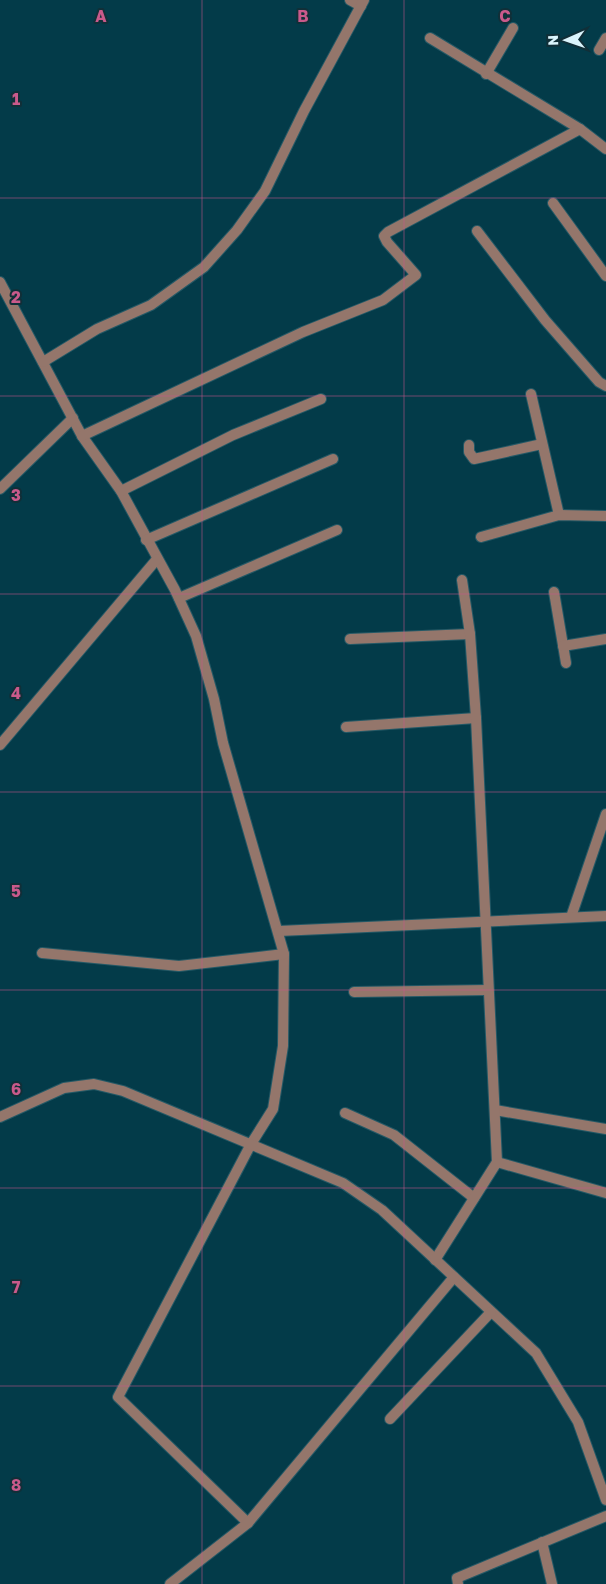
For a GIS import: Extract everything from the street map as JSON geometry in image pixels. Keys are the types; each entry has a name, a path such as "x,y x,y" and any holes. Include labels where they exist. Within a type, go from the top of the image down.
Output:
{"street":[{"path":"43,362 97,329 151,305 204,267 237,230 266,191 304,111 362,3 350,0"},
{"path":"486,74 513,28"},
{"path":"430,38 486,74 580,129 606,149"},
{"path":"599,50 606,38"},
{"path":"82,436 303,332 383,300 416,276 387,242 384,236 388,232 580,129"},
{"path":"553,203 606,276"},
{"path":"477,231 545,320 598,382 606,386"},
{"path":"0,282 82,436 121,491 196,636 214,699 223,743 284,954 283,1046 273,1109 251,1144 118,1397 248,1523"},
{"path":"531,394 560,515"},
{"path":"121,491 233,436 321,399"},
{"path":"0,489 73,418"},
{"path":"469,445 469,452 474,459 542,444"},
{"path":"146,540 333,459"},
{"path":"481,537 560,515 606,516"},
{"path":"178,598 337,530"},
{"path":"0,745 157,559"},
{"path":"435,1260 497,1162 476,718 470,634 462,580"},
{"path":"554,592 566,663"},
{"path":"350,639 470,634"},
{"path":"563,646 606,639"},
{"path":"346,727 476,718"},
{"path":"571,916 606,814"},
{"path":"278,931 571,916 606,916"},
{"path":"42,953 179,966 284,954"},
{"path":"354,992 488,990"},
{"path":"0,1117 64,1088 94,1084 123,1091 343,1183 382,1210 536,1354 578,1422 606,1500"},
{"path":"494,1110 606,1129"},
{"path":"345,1113 394,1135 474,1198"},
{"path":"497,1162 606,1193"},
{"path":"170,1584 248,1523 454,1277"},
{"path":"390,1419 491,1312"},
{"path":"458,1584 456,1578 606,1516"},
{"path":"542,1542 552,1584"}]}
